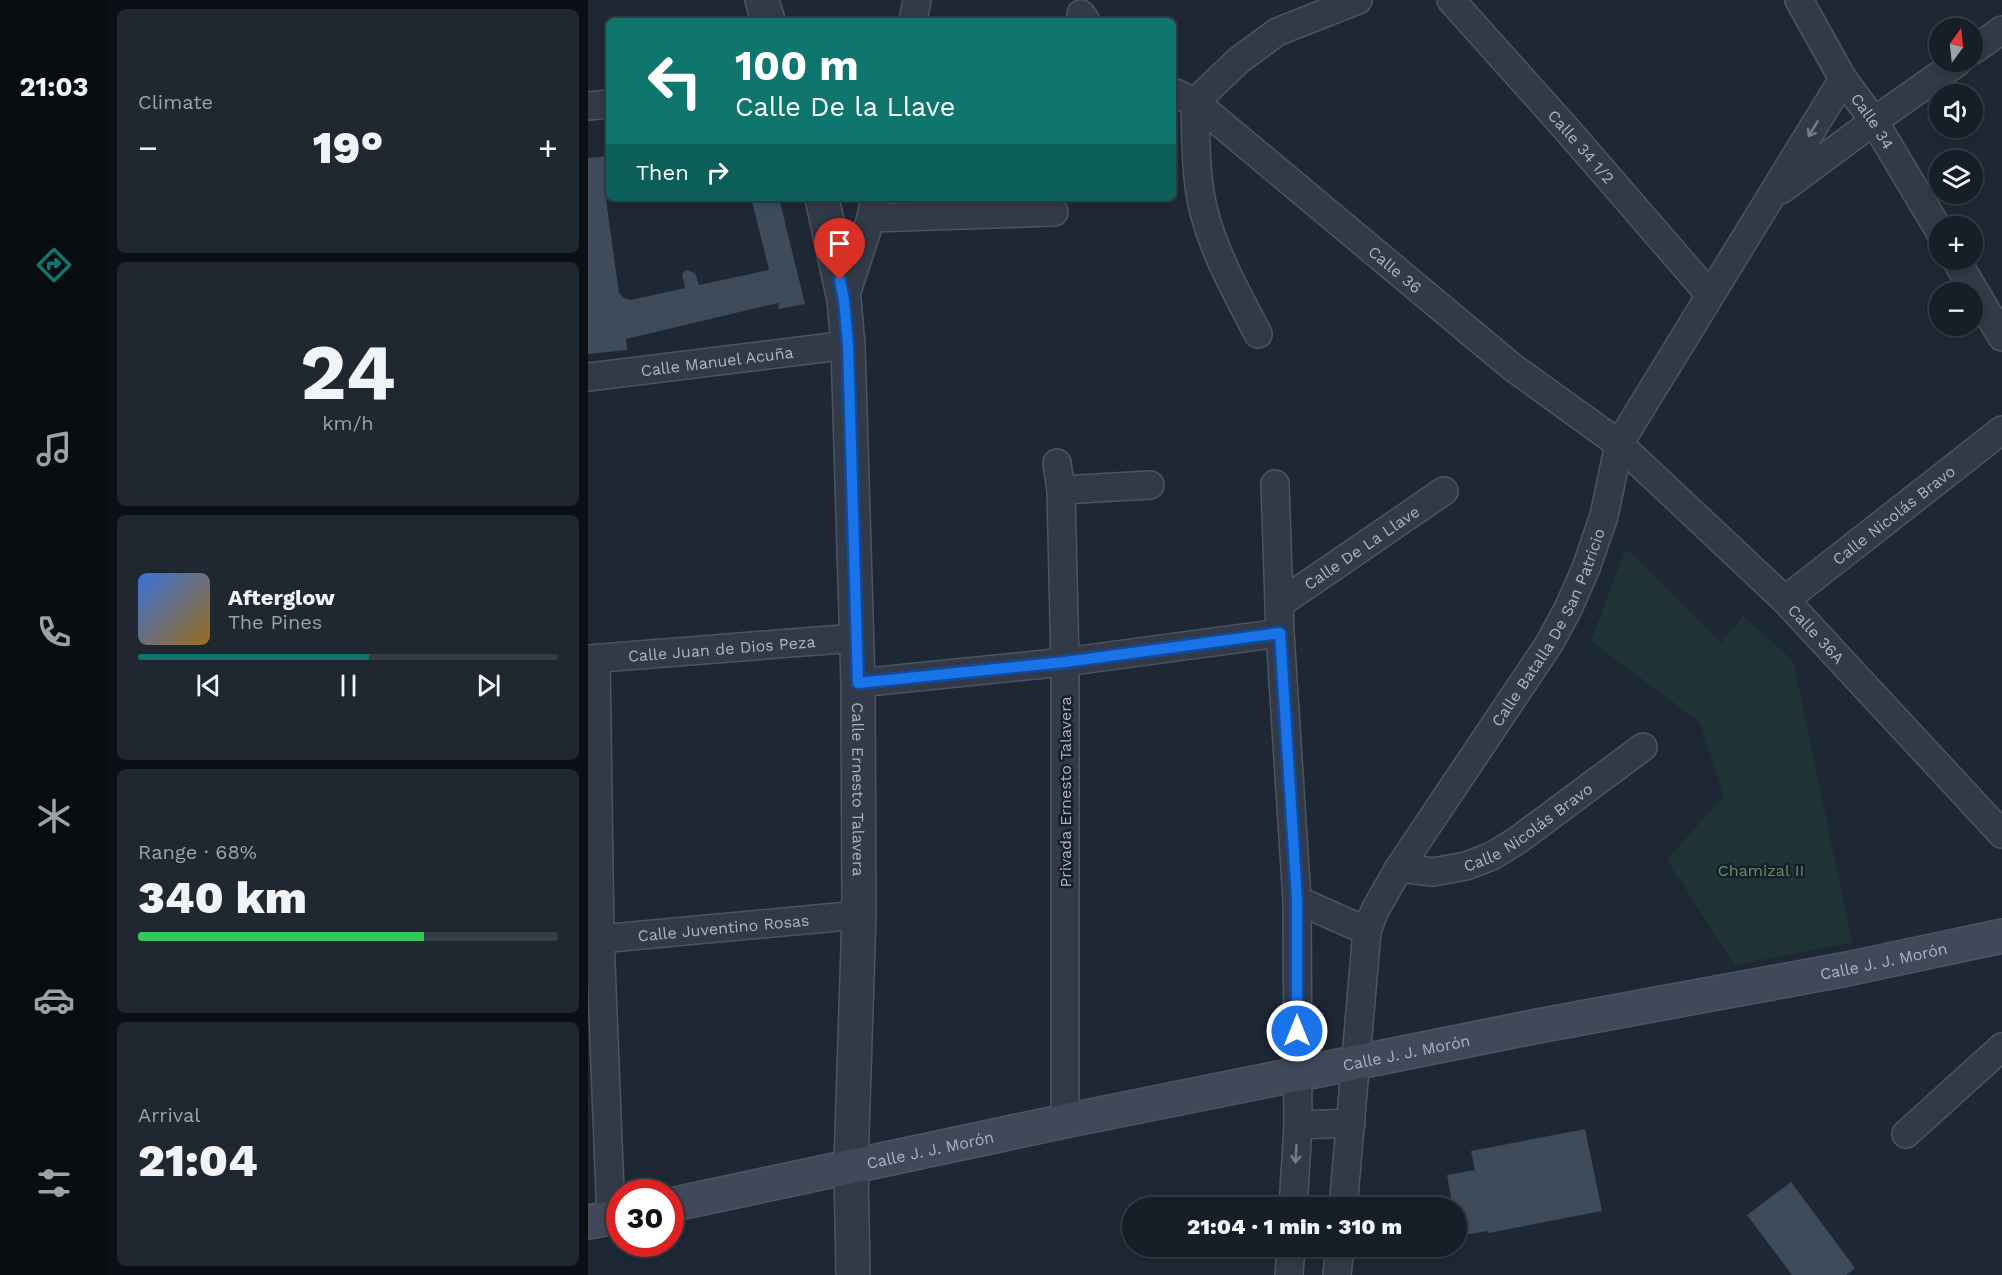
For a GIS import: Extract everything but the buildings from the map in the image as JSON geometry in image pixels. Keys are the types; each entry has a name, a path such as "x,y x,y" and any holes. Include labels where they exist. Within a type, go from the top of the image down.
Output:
{"main road":[{"name":"Calle J. J. Morón","path":"684,1202 1065,1121 1538,1026 1847,969 2002,936"}],"street":[{"path":"762,0 767,18"},
{"path":"914,18 917,0"},
{"path":"1258,334 1220,257 1204,213 1197,156 1184,97 1277,32 1358,0"},
{"name":"Calle 34 1/2","path":"1451,0 1710,295"},
{"name":"Calle 34","path":"1808,4 1843,79 1874,121 1930,216"},
{"path":"1983,43 2002,30"},
{"name":"Calle Batalla De San Patricio","path":"1771,198 1944,72"},
{"name":"Calle Batalla De San Patricio","path":"1344,1197 1367,931 1375,910 1399,868 1549,644 1586,568 1604,516 1619,444 1843,79"},
{"name":"Calle 36","path":"1184,97 1511,366 1619,444"},
{"path":"588,106 606,104"},
{"name":"Calle Ernesto Talavera","path":"823,201 844,300 848,345 858,683 860,915 851,1166 853,1275"},
{"path":"844,300 873,208 1054,212"},
{"path":"1962,270 2002,337"},
{"name":"Calle Manuel Acuña","path":"588,377 848,345"},
{"name":"Calle Nicolás Bravo","path":"1785,600 2002,430"},
{"name":"Calle 36A","path":"1619,444 1785,600 2002,834"},
{"name":"Privada Ernesto Talavera","path":"1057,463 1061,490 1065,662 1065,1121"},
{"path":"1275,484 1280,633 1297,900 1298,1125 1294,1197"},
{"path":"1061,490 1150,485"},
{"name":"Calle De La Llave","path":"1279,604 1444,490"},
{"path":"858,683 1065,662 1280,633"},
{"name":"Calle Juan de Dios Peza","path":"592,659 855,638"},
{"path":"592,659 594,939 606,1219"},
{"name":"Calle Nicolás Bravo","path":"1399,868 1433,872 1466,866 1492,856 1518,840 1643,747"},
{"path":"1297,900 1367,931"},
{"name":"Calle Juventino Rosas","path":"594,939 860,915"},
{"path":"1906,1134 2002,1047"},
{"path":"1298,1125 1351,1123"},
{"path":"1289,1275 1290,1257"},
{"path":"1337,1275 1339,1257"}],"green space":[{"name":"Chamizal II","path":"1626,549 1721,643 1743,616 1793,661 1852,942 1735,965 1667,860 1724,796 1700,722 1591,641"}],"route":[{"path":"840,280 848,345 858,683 1065,662 1280,633 1297,900 1297,1031"}]}
